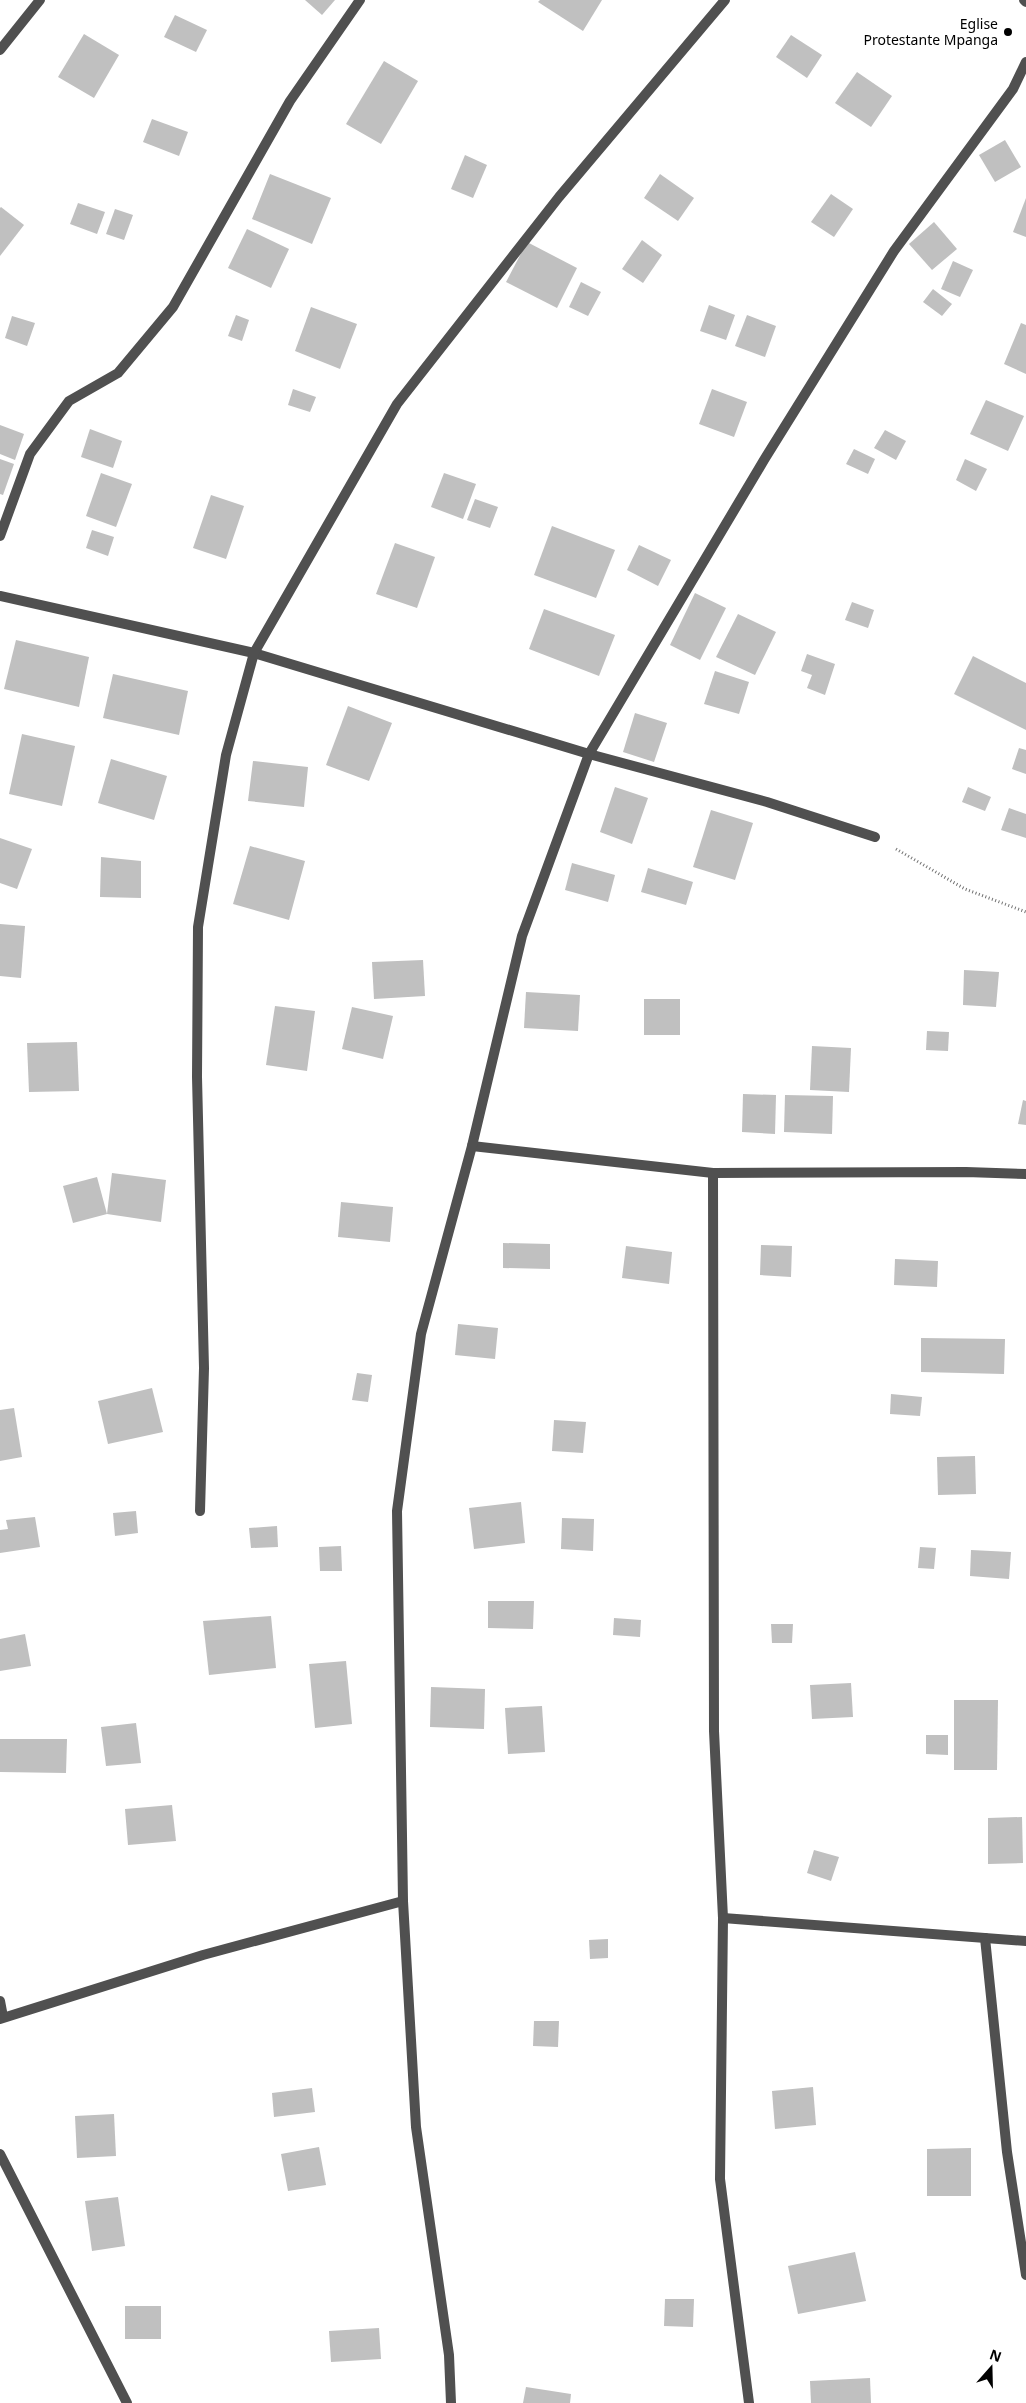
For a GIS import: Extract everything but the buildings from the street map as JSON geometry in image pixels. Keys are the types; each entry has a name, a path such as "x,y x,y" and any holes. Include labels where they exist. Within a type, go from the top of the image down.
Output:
{"street":[{"path":"0,50 40,0"},
{"path":"0,536 30,454 69,401 118,373 173,307 290,101 360,0"},
{"path":"200,1511 204,1368 197,1077 198,927 226,755 254,653 397,404 559,197 725,0"},
{"path":"451,2403 449,2355 416,2127 403,1901 397,1511 421,1334 472,1146 522,936 589,754 764,460 894,251 1013,89 1026,62"},
{"path":"0,596 254,653 589,754 766,802 876,837"},
{"path":"472,1146 713,1173 966,1172 1026,1174"},
{"path":"713,1173 714,1731 723,1918 720,2179 749,2403"},
{"path":"0,2001 2,2018 203,1955 403,1901"},
{"path":"723,1918 1026,1941"},
{"path":"985,1938 1007,2152 1026,2275"},
{"path":"0,2154 127,2403"}],"path":[{"path":"876,837 966,889 1026,912"}],"place":[{"name":"Eglise Protestante Mpanga","path":"1008,32"}]}
